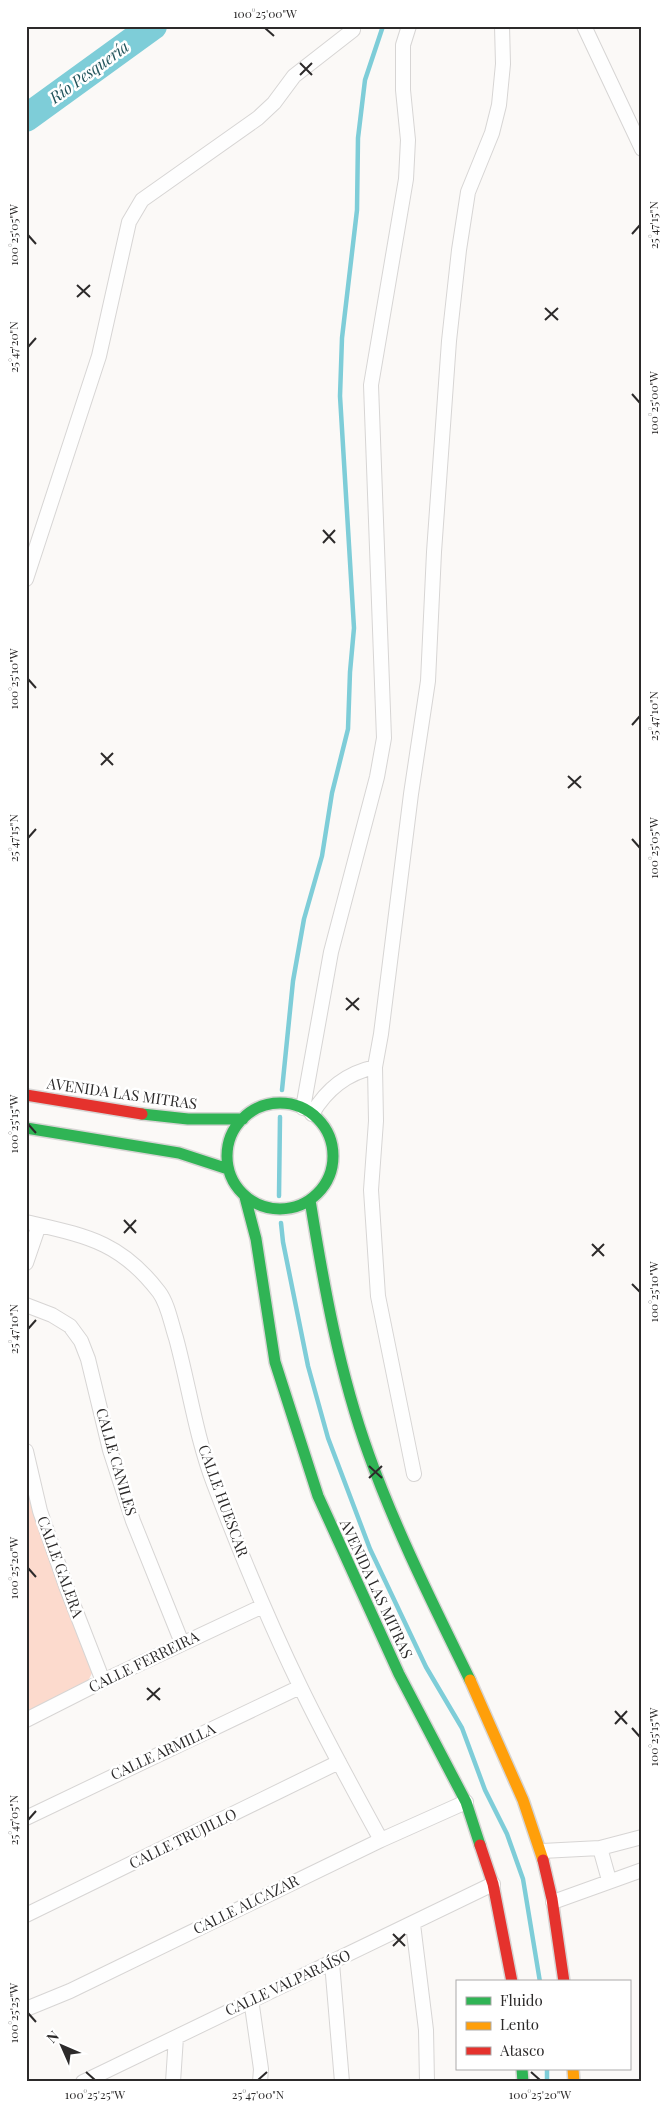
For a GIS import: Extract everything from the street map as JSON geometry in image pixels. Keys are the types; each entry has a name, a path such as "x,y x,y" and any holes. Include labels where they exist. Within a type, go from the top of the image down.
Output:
{"street":[{"path":"307,1111 330,952 378,777 384,738 371,385 406,179 408,140 403,90 403,45 409,26"},
{"path":"414,1474 378,1296 371,1190 376,1121 374,1067 381,1034 411,794 428,681 434,552 449,341 459,250 468,192 492,133 499,105 503,64 502,26"},
{"path":"584,26 637,128 642,148"},
{"path":"26,579 99,356 129,222 142,200 258,118 274,103 294,76 353,30"},
{"path":"307,1111 357,1070 374,1067"},
{"name":"AVENIDA LAS MITRAS","path":"26,1095 183,1120 243,1119"},
{"path":"282,1103 307,1111 319,1121 330,1139 333,1161 326,1183 310,1200 289,1209 266,1208 245,1197 232,1179 228,1169 227,1153 231,1137 243,1119 251,1112 271,1104 282,1103"},
{"path":"26,1128 179,1153 203,1159 228,1169"},
{"name":"AVENIDA LAS MITRAS","path":"245,1197 256,1239 275,1362 318,1496 358,1590 466,1802 493,1884 512,1980"},
{"path":"310,1200 322,1278 344,1371 369,1455 397,1524 486,1710 542,1851 553,1902 564,1980"},
{"path":"26,1263 33,1223"},
{"name":"CALLE HUESCAR","path":"33,1223 72,1232 102,1242 124,1255 161,1294 180,1352 200,1440 213,1482 263,1606 300,1687 380,1840"},
{"name":"CALLE CANILES","path":"26,1306 52,1315 70,1326 81,1341 88,1359 110,1450 132,1521 182,1643"},
{"name":"CALLE GALERA","path":"26,1451 40,1511 66,1586 103,1681"},
{"name":"CALLE FERREIRA","path":"26,1720 182,1643 263,1606"},
{"name":"CALLE ARMILLA","path":"26,1818 300,1687"},
{"name":"CALLE TRUJILLO","path":"26,1915 339,1762"},
{"name":"CALLE ALCAZAR","path":"26,2009 70,1991 380,1840 466,1802"},
{"path":"542,1851 600,1848 642,1837"},
{"path":"600,1848 609,1880"},
{"path":"553,1902 609,1880 642,1870"},
{"name":"CALLE VALPARAÍSO","path":"82,2082 493,1884"},
{"path":"413,1924 426,2030 427,2082"},
{"path":"332,1963 342,2082"},
{"path":"251,1999 261,2068 260,2082"},
{"path":"173,2082 176,2037"}],"shaded area":[{"path":"26,1483 36,1521 68,1609 92,1662 92,1673 87,1683 26,1712"}],"waterway":[{"name":"Río Pesquería","path":"26,118 153,26"},
{"path":"282,1090 293,981 304,919 322,856 332,793 348,729 354,628 340,396 342,338 357,210 358,138 365,80 383,26"},
{"path":"279,1196 280,1117"},
{"path":"281,1223 283,1242 308,1366 328,1438 370,1549 426,1667 462,1728 485,1790 507,1834 523,1879 540,1980"},
{"path":"547,2070 547,2082"}],"traffic: fast":[{"path":"280,1103 300,1107 317,1119 329,1136 333,1156 329,1176 317,1193 300,1205 280,1209 260,1205 243,1193 231,1176 227,1156 231,1136 243,1119 260,1107 280,1103"},
{"path":"142,1114 188,1119 243,1119"},
{"path":"26,1128 179,1153 228,1169"},
{"path":"245,1197 256,1239 275,1362 318,1496 399,1674 466,1802 480,1845"},
{"path":"310,1200 333,1329 358,1424 404,1541 470,1680"},
{"path":"522,2070 523,2082"}],"traffic: slow":[{"path":"470,1680 523,1800 543,1860"},
{"path":"573,2070 574,2082"}],"traffic: jam":[{"path":"26,1095 142,1114"},
{"path":"480,1845 493,1884 512,1980"},
{"path":"543,1860 552,1899 564,1980"}]}
